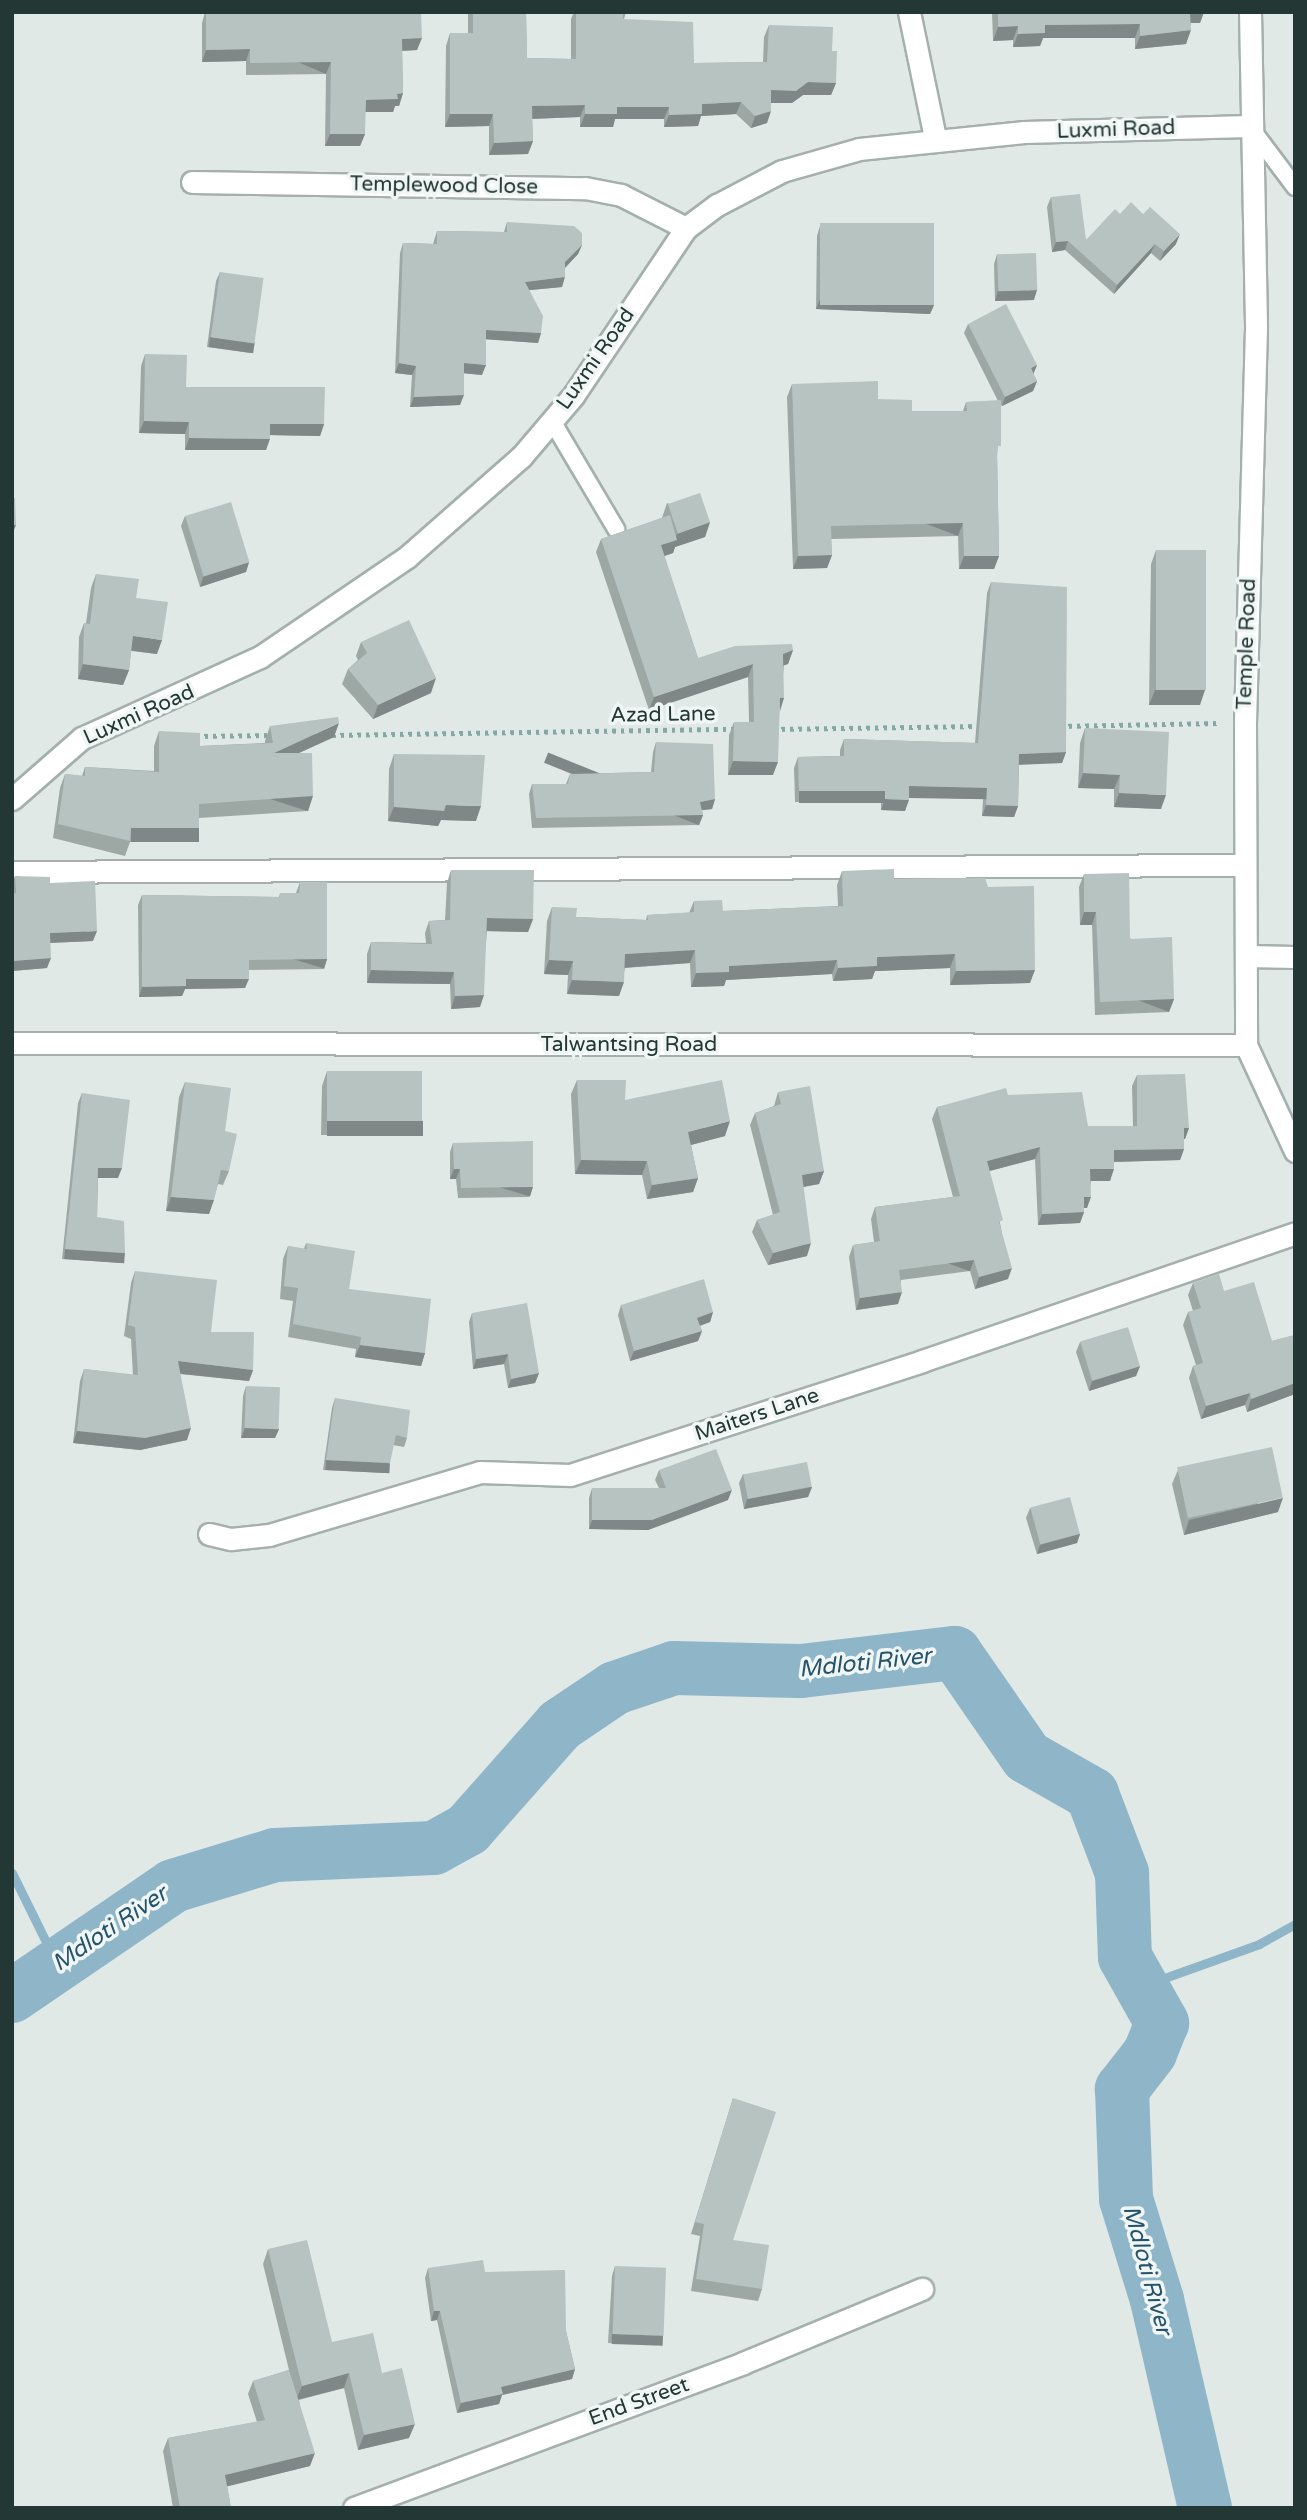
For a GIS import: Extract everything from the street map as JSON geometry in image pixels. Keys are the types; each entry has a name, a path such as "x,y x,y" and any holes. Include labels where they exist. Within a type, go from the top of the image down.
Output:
{"street":[{"path":"909,12 935,138"},
{"name":"Temple Road","path":"1250,12 1249,126 1256,328 1245,722 1246,1045 1295,1151"},
{"name":"Luxmi Road","path":"12,799 82,738 212,681 328,614 407,557 521,457 552,421 686,228 717,205 782,171 859,149 935,138 1249,126"},
{"name":"Templewood Close","path":"192,182 585,188 621,195 686,228"},
{"path":"12,872 1245,865"},
{"path":"1246,956 1295,957"},
{"name":"Talwantsing Road","path":"12,1044 1246,1045"},
{"name":"Maiters Lane","path":"209,1534 231,1539 269,1535 480,1472 570,1475 922,1361 1295,1233"},
{"name":"End Street","path":"354,2508 743,2363 922,2289"}],"lane":[{"path":"1249,126 1295,187"},
{"path":"552,421 616,529"}],"path":[{"path":"1046,726 1245,722"},
{"path":"768,729 991,726"},
{"name":"Azad Lane","path":"320,735 740,729"},
{"path":"194,736 278,735"}],"building":[{"path":"206,12 421,12 422,38 402,39 403,93 397,94 398,99 366,100 365,134 330,134 331,62 250,63 250,49 206,50"},
{"path":"473,12 526,12 527,58 576,59 576,12 623,12 623,19 693,22 694,63 767,62 769,25 833,27 832,51 837,51 836,83 808,82 796,91 771,90 771,111 755,116 741,102 702,104 702,114 669,115 669,107 617,107 617,114 585,114 585,105 532,106 533,141 494,143 493,114 450,114 450,33 473,33"},
{"path":"998,12 1190,12 1191,30 1140,36 1140,24 1045,25 1045,33 1018,34 1018,26 998,27"},
{"path":"1080,194 1086,240 1115,209 1120,214 1131,202 1143,214 1150,207 1180,234 1164,251 1155,244 1117,285 1068,241 1056,242 1051,197"},
{"path":"507,222 574,226 582,233 582,245 565,262 565,277 525,282 543,316 541,333 486,330 486,365 464,363 464,395 414,397 416,366 399,363 403,243 437,244 437,231 507,232"},
{"path":"820,223 934,223 934,305 820,305"},
{"path":"1036,253 1037,290 998,291 997,254"},
{"path":"220,272 264,278 254,343 211,337"},
{"path":"1006,304 1037,365 1031,368 1037,381 1005,397 968,324"},
{"path":"145,354 187,355 186,387 325,387 324,424 270,424 270,439 189,438 189,422 144,421"},
{"path":"878,381 878,399 912,400 912,411 967,411 966,402 1001,400 1001,446 997,446 999,556 964,556 963,523 831,526 832,555 798,556 792,384"},
{"path":"700,493 710,522 678,533 668,504"},
{"path":"12,498 15,498 16,525 12,525"},
{"path":"231,502 249,562 204,576 185,516"},
{"path":"670,515 677,540 661,545 698,658 735,646 792,644 793,650 783,654 784,698 780,698 778,762 733,761 734,722 754,722 753,664 654,697 601,539"},
{"path":"1156,550 1206,550 1206,690 1156,690"},
{"path":"96,574 139,579 136,598 168,602 162,640 133,636 129,670 83,664 84,623 90,624"},
{"path":"991,582 1067,587 1066,752 1019,754 1018,806 986,805 987,788 909,786 909,800 885,799 885,791 799,791 798,757 844,756 844,739 978,743"},
{"path":"409,620 436,678 378,705 348,669 367,653 361,642"},
{"path":"338,717 339,723 274,753 312,753 313,796 199,804 199,828 131,828 130,841 58,824 65,774 85,776 85,767 159,772 159,731 200,733 200,746 273,743 270,726"},
{"path":"1085,728 1169,732 1166,795 1119,793 1120,775 1083,773"},
{"path":"656,742 713,744 715,799 700,802 703,815 536,818 532,784 568,784 570,774 654,772"},
{"path":"394,754 485,755 481,806 446,805 444,811 394,807"},
{"path":"894,869 894,879 985,878 988,887 1034,886 1035,970 956,971 955,954 877,957 877,966 838,968 837,960 729,966 729,972 696,973 695,950 625,954 624,982 572,980 573,961 549,960 552,907 577,908 576,917 648,920 647,915 694,912 694,901 722,900 723,911 843,906 842,871"},
{"path":"451,870 534,870 533,919 487,918 484,995 455,996 454,972 371,970 371,942 432,944 429,921 450,920"},
{"path":"1129,873 1130,939 1172,937 1174,999 1100,1002 1096,912 1084,912 1084,874"},
{"path":"15,876 50,877 50,883 95,881 97,931 50,933 51,958 13,961 12,894 16,893"},
{"path":"300,882 327,882 327,959 249,960 249,979 186,979 186,986 142,987 142,895 280,897 280,893 299,893"},
{"path":"327,1071 422,1071 422,1121 327,1121"},
{"path":"1185,1074 1189,1128 1184,1128 1184,1149 1114,1150 1114,1169 1090,1169 1091,1197 1084,1197 1084,1212 1042,1214 1040,1147 987,1161 1003,1220 999,1222 1012,1268 979,1277 974,1260 899,1270 902,1292 860,1298 853,1245 880,1241 875,1207 960,1196 937,1107 1006,1088 1008,1095 1082,1092 1088,1126 1137,1126 1137,1075"},
{"path":"577,1080 626,1080 625,1100 722,1080 730,1121 688,1132 698,1178 652,1185 647,1161 581,1160"},
{"path":"185,1082 231,1088 225,1131 237,1134 229,1171 221,1170 214,1200 171,1197"},
{"path":"810,1086 824,1171 802,1175 811,1243 773,1253 757,1220 780,1212 755,1113 781,1104 778,1092"},
{"path":"82,1093 130,1100 122,1168 98,1168 97,1217 124,1221 125,1253 65,1249"},
{"path":"533,1141 533,1187 461,1188 460,1169 454,1169 453,1143"},
{"path":"306,1243 355,1251 349,1289 431,1299 425,1353 360,1345 361,1337 293,1324 298,1288 284,1286 288,1246 307,1249"},
{"path":"135,1271 217,1280 211,1332 254,1332 253,1370 178,1361 191,1428 145,1438 77,1431 84,1369 138,1375 135,1327 128,1325"},
{"path":"1219,1274 1224,1291 1254,1282 1272,1341 1295,1335 1295,1383 1251,1399 1250,1393 1206,1406 1193,1366 1203,1363 1188,1312 1201,1308 1193,1283"},
{"path":"704,1279 713,1312 697,1318 702,1331 634,1351 621,1305"},
{"path":"527,1303 539,1373 511,1379 508,1354 476,1359 472,1313"},
{"path":"1128,1327 1140,1366 1092,1381 1080,1342"},
{"path":"246,1386 280,1387 279,1429 245,1428"},
{"path":"335,1398 410,1410 407,1438 396,1435 390,1463 326,1460"},
{"path":"1272,1447 1283,1498 1188,1518 1177,1467"},
{"path":"716,1449 732,1490 652,1520 592,1520 592,1488 666,1488 659,1470"},
{"path":"807,1462 812,1487 748,1499 743,1474"},
{"path":"1070,1497 1080,1534 1040,1544 1030,1508"},
{"path":"733,2098 776,2112 733,2240 769,2245 762,2289 696,2279 704,2224 695,2222"},
{"path":"307,2240 332,2342 373,2333 382,2373 402,2368 415,2424 364,2435 349,2373 302,2386 268,2249"},
{"path":"483,2260 485,2272 565,2270 566,2331 575,2369 501,2387 503,2394 461,2403 440,2311 434,2311 428,2268"},
{"path":"615,2266 666,2268 664,2336 613,2334"},
{"path":"289,2370 315,2453 225,2475 231,2508 180,2508 168,2438 265,2420 253,2381"}],"waterway":[{"name":"Mdloti River","path":"12,1996 173,1886 275,1855 434,1848 468,1829 560,1725 615,1688 674,1668 801,1671 955,1653 1027,1757 1092,1794 1122,1873 1125,1957 1162,2023 1150,2053 1122,2089 1126,2199 1157,2300 1205,2508"},
{"path":"12,1873 58,1966"},
{"path":"1142,1986 1259,1944 1295,1924"}]}
